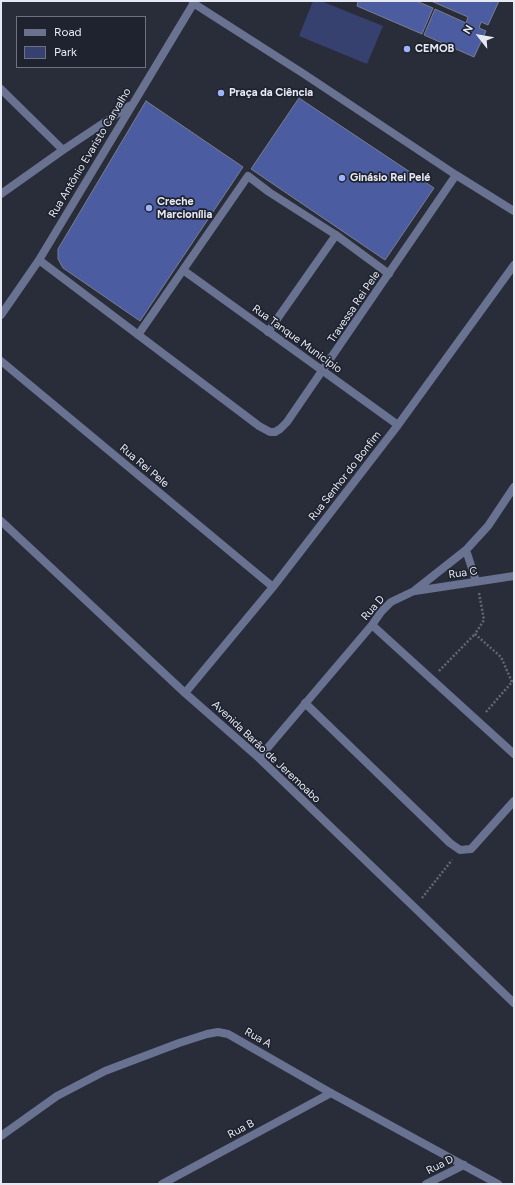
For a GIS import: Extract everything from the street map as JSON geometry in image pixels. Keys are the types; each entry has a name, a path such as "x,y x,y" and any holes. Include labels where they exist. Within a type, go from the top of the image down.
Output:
{"street":[{"name":"Rua Antônio Evaristo Carvalho","path":"1,315 38,260 194,2"},
{"path":"194,2 456,175 512,210"},
{"path":"1,89 64,150"},
{"path":"1,194 132,104"},
{"name":"Travessa Rei Pele","path":"138,335 259,426 270,432 280,430 390,274 456,175"},
{"path":"38,260 138,335 248,176 390,274"},
{"path":"268,332 336,236"},
{"name":"Rua Senhor do Bonfim","path":"185,693 273,587 398,425 514,265"},
{"name":"Rua Tanque Municipio","path":"184,270 398,425"},
{"name":"Rua Rei Pele","path":"1,361 273,587"},
{"name":"Rua D","path":"258,758 372,625 381,612 391,602 414,591 466,550 488,526 514,487"},
{"name":"Avenida Barão de Jeremoabo","path":"1,521 185,693 258,758 514,1003"},
{"path":"466,550 476,581"},
{"name":"Rua C","path":"414,591 514,576"},
{"path":"372,625 514,754"},
{"path":"306,703 444,838 460,850 471,849 514,801"},
{"name":"Rua A","path":"1,1136 57,1096 105,1072 179,1043 218,1032 228,1034 240,1040 331,1093 498,1184"},
{"name":"Rua B","path":"162,1184 331,1093"},
{"name":"Rua D","path":"426,1184 464,1165"}],"path":[{"path":"431,679 475,634 484,620 476,581"},
{"path":"475,634 501,657 513,682 478,721"},
{"path":"415,908 460,850"}],"green space":[{"path":"313,1 321,1 383,26 367,64 299,36"}],"building":[{"path":"358,1 416,1 433,8 422,34 357,6"},
{"path":"431,1 499,1 488,25 481,22 479,28 486,31 474,57 424,35 435,9 466,23 468,17"},
{"name":"Ginásio Rei Pelé","path":"299,98 434,188 385,260 251,169"},
{"name":"Creche Marcionília","path":"146,101 243,167 140,321 63,268 58,259 58,249"}],"place":[{"name":"CEMOB","path":"407,49"},
{"name":"Praça da Ciência","path":"221,93"},
{"name":"Ginásio Rei Pelé","path":"342,178"},
{"name":"Creche Marcionília","path":"149,208"}]}
